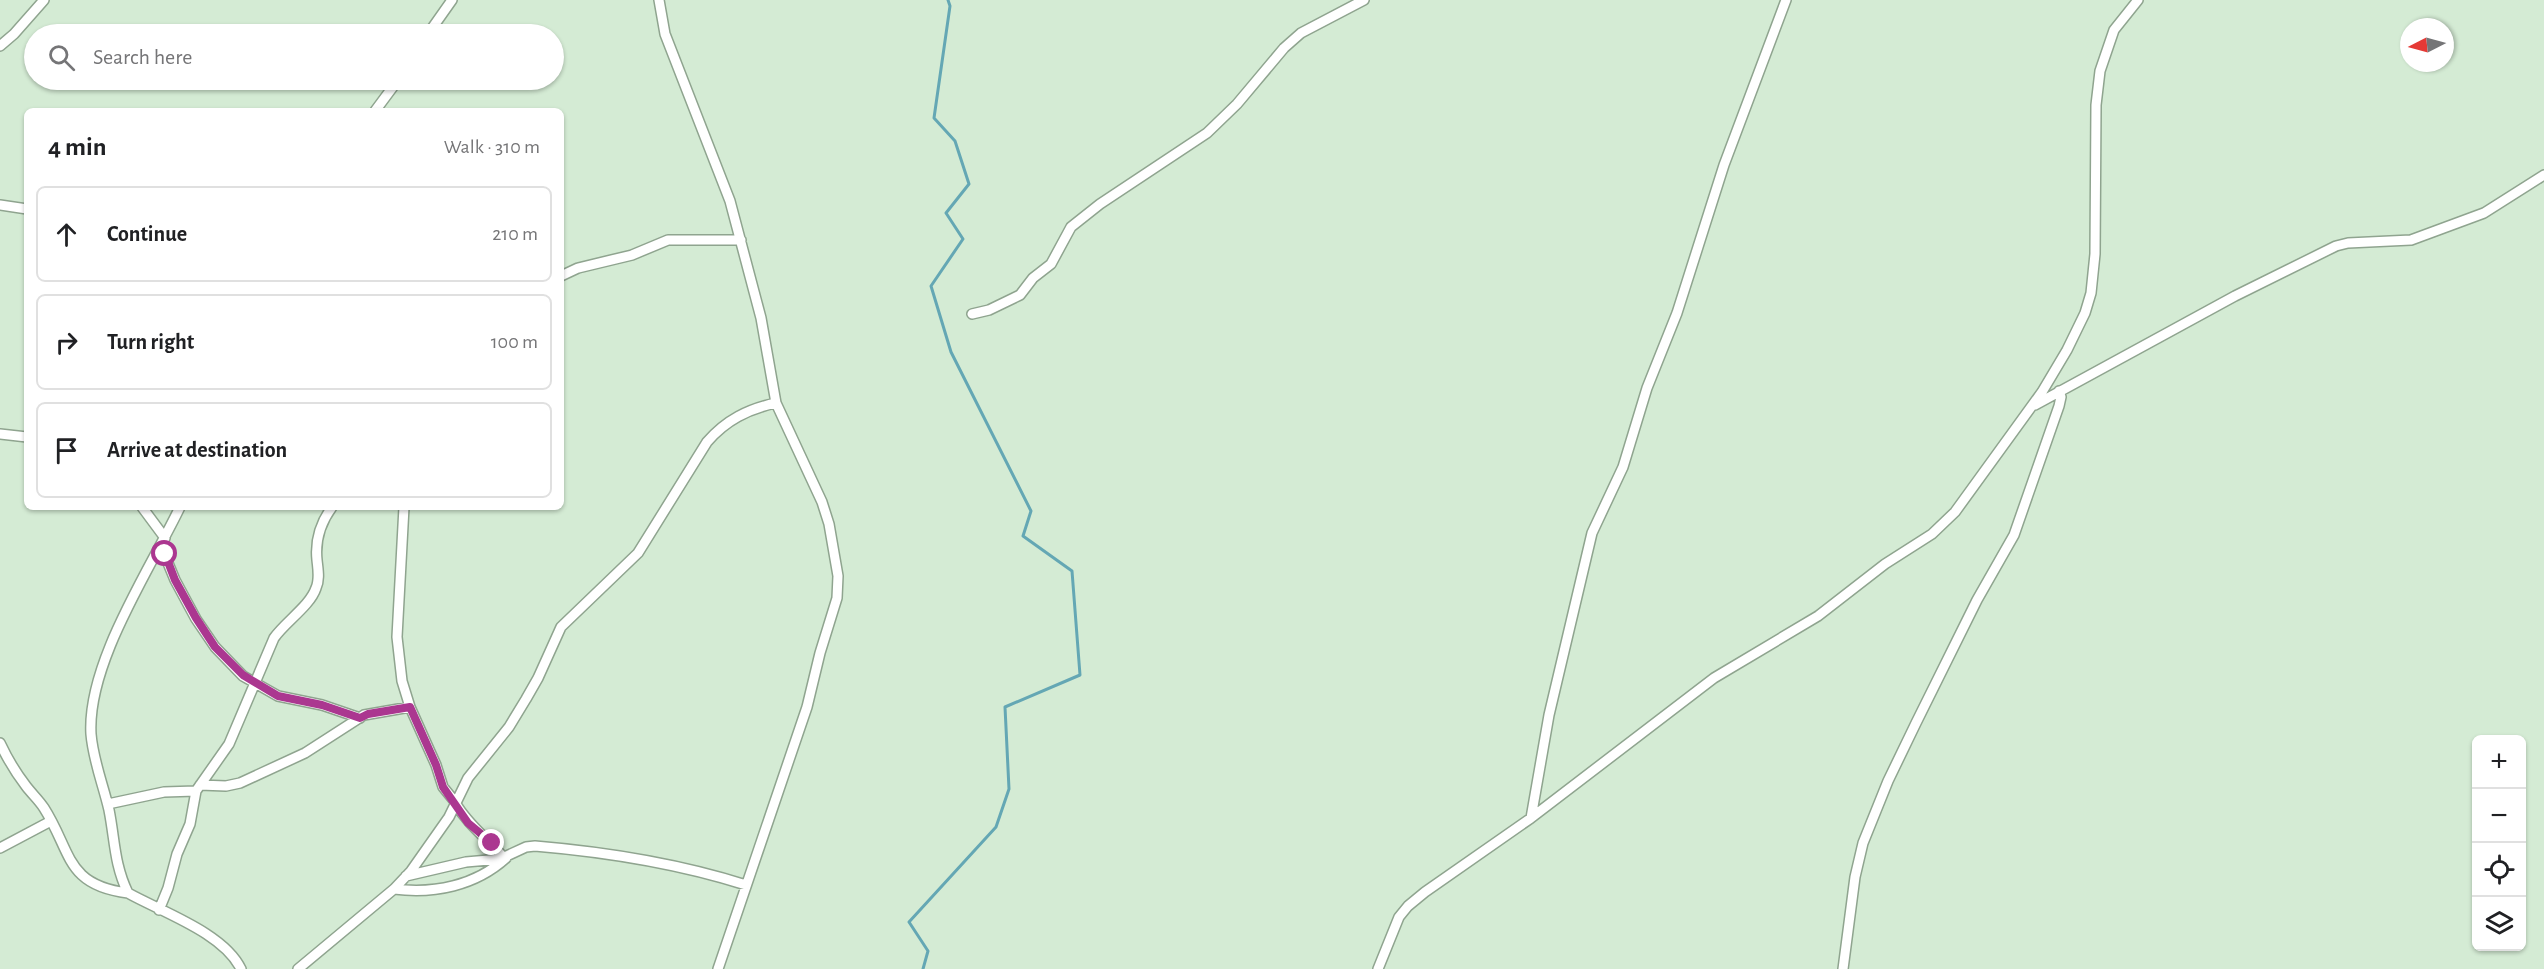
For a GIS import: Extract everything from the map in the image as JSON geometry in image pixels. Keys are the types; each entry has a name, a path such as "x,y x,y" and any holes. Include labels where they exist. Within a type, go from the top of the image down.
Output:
{"street":[{"path":"0,46 14,34 44,0"},
{"path":"435,24 452,0"},
{"path":"659,0 665,34 730,201 762,327 776,403 822,502 834,549 838,590 819,653 807,707 718,969"},
{"path":"972,314 989,310 1020,295 1033,278 1052,264 1071,228 1100,204 1180,152 1215,125 1237,104 1284,48 1300,33 1364,0"},
{"path":"1531,818 1548,723 1592,533 1626,459 1645,394 1674,321 1724,165 1786,0"},
{"path":"1378,969 1393,929 1408,906 1425,891 1531,818 1674,711 1714,678 1809,622 1885,564 1932,534 1966,498 2042,392 2067,350 2085,313 2091,293 2095,254 2096,105 2100,72 2114,30 2138,0"},
{"path":"377,108 391,90"},
{"path":"2027,410 2235,296 2336,246 2348,243 2411,240 2484,213 2544,175"},
{"path":"0,205 24,208"},
{"path":"564,275 578,268 632,255 668,240 741,240"},
{"path":"1843,969 1855,877 1863,843 1888,781 1916,723 1977,600 2014,535 2059,406 2061,397 2058,392"},
{"path":"298,969 394,889 406,876 440,832 468,778 509,727 538,678 561,627 638,553 707,442 733,418 756,408 776,403"},
{"path":"0,434 24,438"},
{"path":"144,510 163,542 184,599 215,647 235,669 255,684 267,688 278,696 322,705 360,718"},
{"path":"128,893 117,864 108,804 92,744 91,722 95,697 119,627 179,510"},
{"path":"159,910 168,888 177,854 190,824 198,788 229,744 274,639 284,624 314,593 319,575 317,540 322,524 330,510"},
{"path":"404,510 397,637 402,681 410,707 433,758 443,787 468,823 507,857"},
{"path":"108,804 164,792 226,786 246,781 305,753 368,714 410,707"},
{"path":"0,743 18,776 39,801 51,821 77,872 97,885 128,893 199,930 218,943 241,969"},
{"path":"0,848 51,821"},
{"path":"394,889 423,891 460,884 492,870 507,857 526,846 622,855 746,885"},
{"path":"406,876 466,862 507,857"}],"waterway":[{"path":"923,969 928,951 909,922 996,827 1009,789 1005,707 1080,675 1072,571 1023,536 1031,511 951,352 931,286 963,239 946,213 969,184 955,141 934,118 950,6 948,0"}],"route":[{"path":"165,554 188,606 215,647 248,680 267,688 278,696 312,702 360,718 368,714 410,707 436,765 443,787 468,823 492,843"}]}
